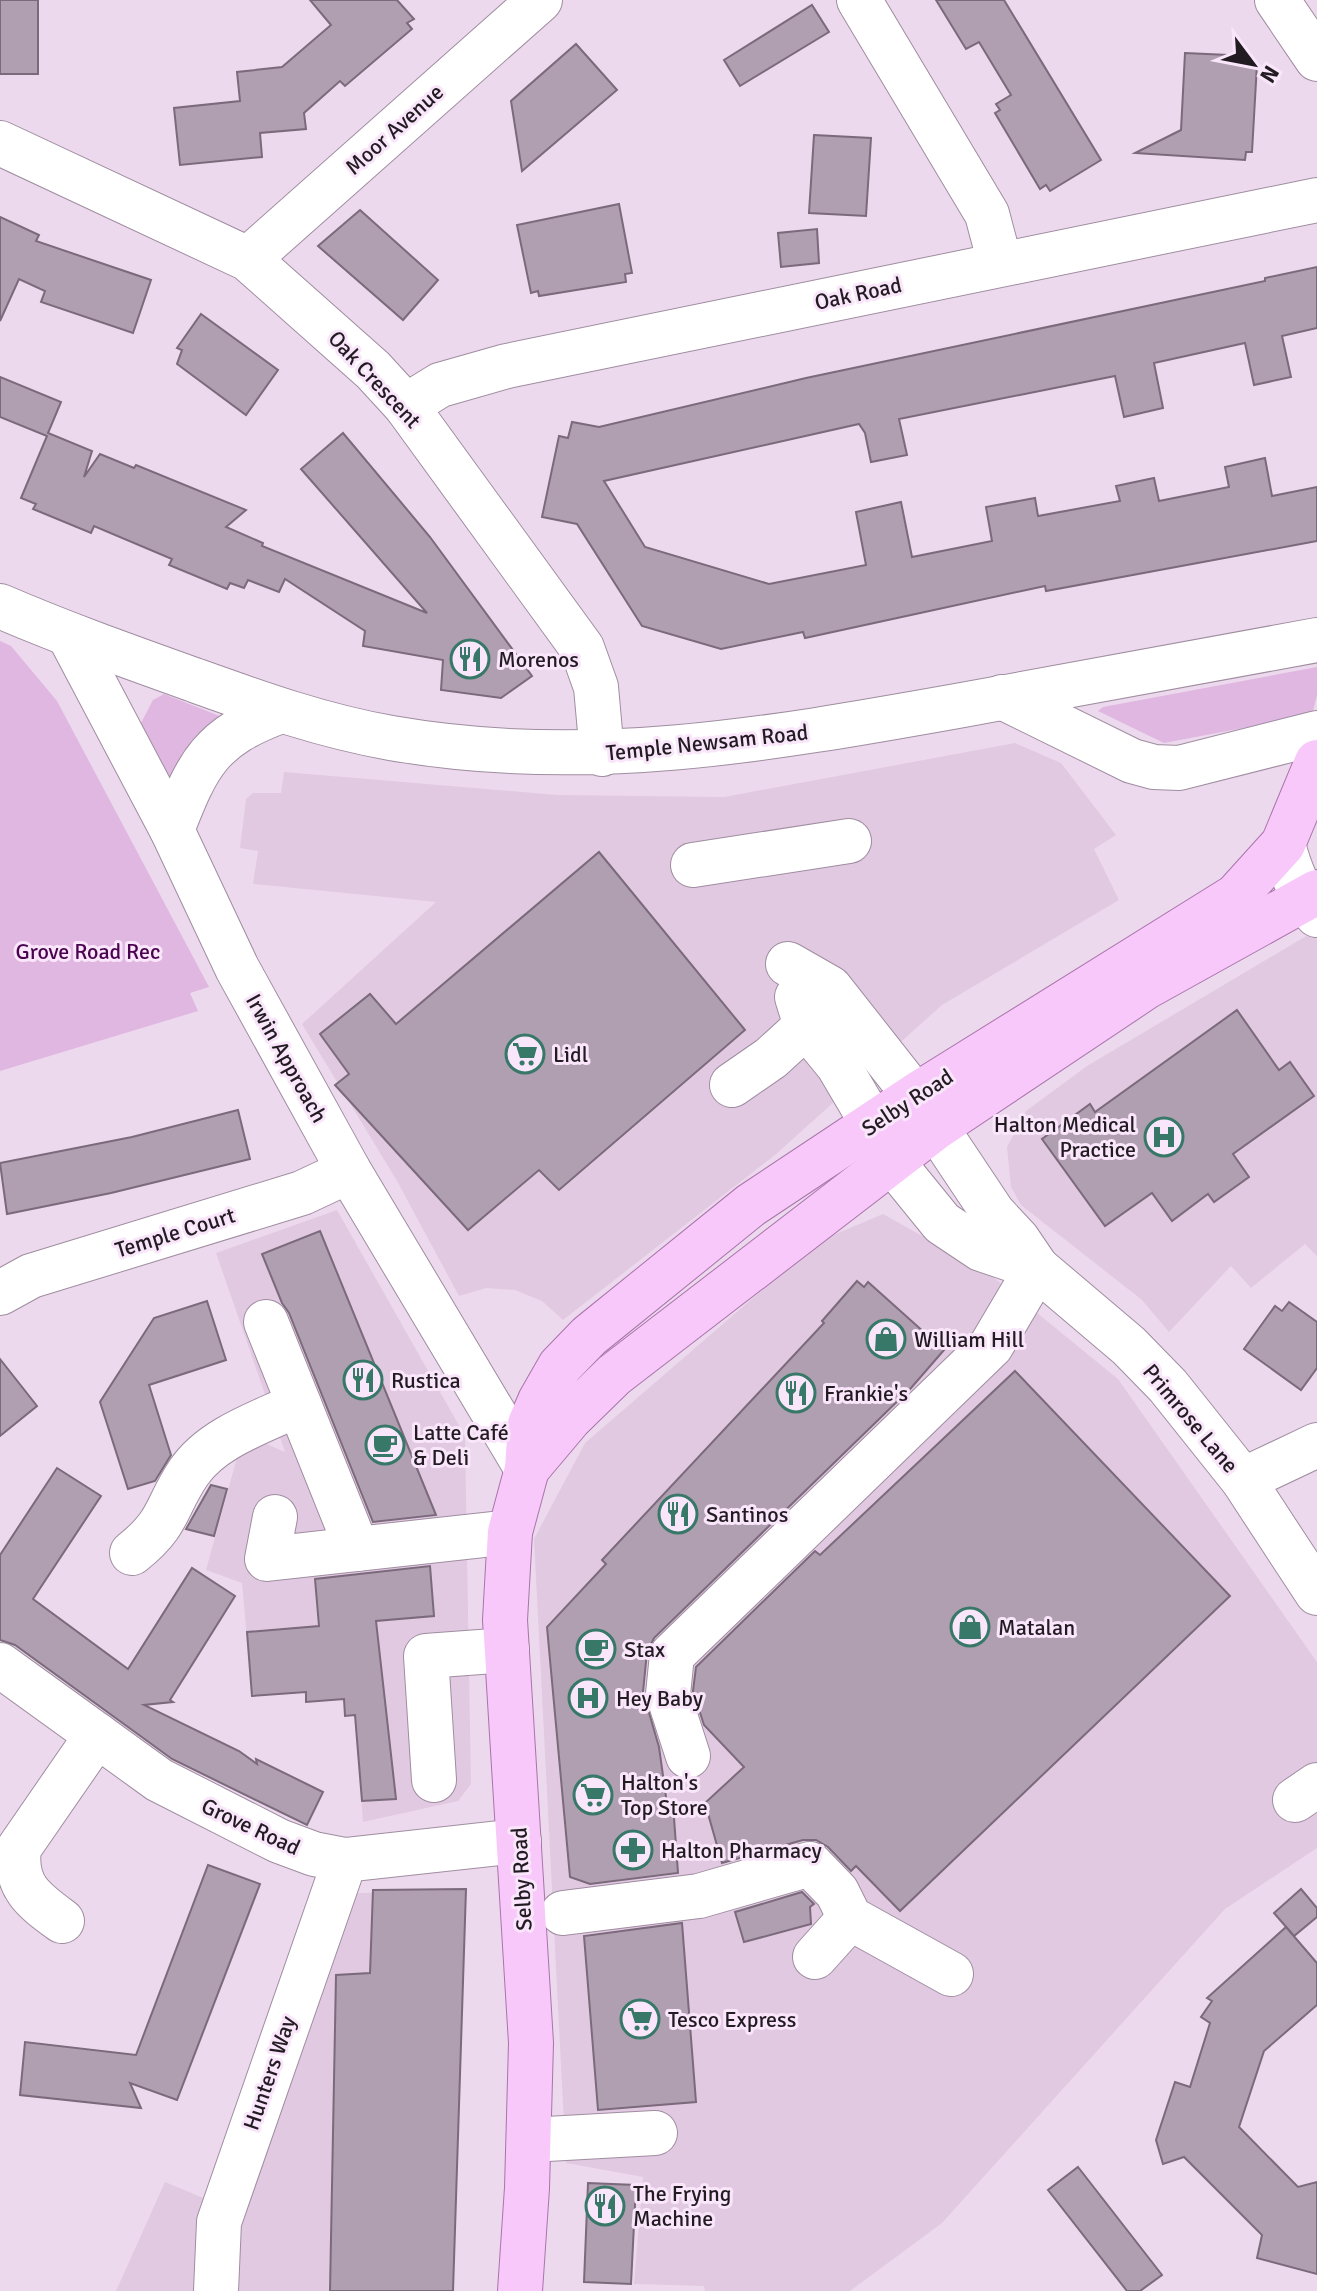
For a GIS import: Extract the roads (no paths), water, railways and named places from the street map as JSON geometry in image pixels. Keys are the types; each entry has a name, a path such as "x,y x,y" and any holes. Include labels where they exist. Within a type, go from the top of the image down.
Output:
{"main road":[{"name":"Selby Road","path":"520,2291 531,2043 507,1650 510,1532 527,1469 530,1424 540,1401 560,1366 589,1336 751,1205 883,1142 1236,896 1283,844 1317,762"},
{"name":"Selby Road","path":"925,1112 1146,987 1312,901"}],"street":[{"name":"Moor Avenue","path":"248,259 540,0"},
{"path":"859,0 987,214 1000,263"},
{"path":"1277,0 1317,59"},
{"name":"Oak Crescent","path":"0,143 248,259 373,370 406,406 582,648 596,687 602,754"},
{"name":"Oak Road","path":"406,406 440,385 507,366 1317,200"},
{"name":"Temple Newsam Road","path":"0,606 69,635 313,723 393,739 495,752 602,754 707,747 1317,640"},
{"name":"Irwin Approach","path":"69,635 172,830 237,968 349,1171 527,1469"},
{"path":"1002,697 1132,761 1154,767 1179,768 1317,733"},
{"path":"172,830 205,757 250,722 281,711"},
{"path":"693,865 849,841"},
{"path":"1283,844 1289,869 1312,901"},
{"name":"Primrose Lane","path":"1037,1268 981,1249 942,1223 883,1142 838,1065 806,1026 788,964 830,988 925,1112 993,1213 1018,1240 1037,1268 1129,1346 1168,1386 1243,1480 1317,1593"},
{"path":"732,1085 771,1058 806,1026"},
{"name":"Temple Court","path":"0,1293 31,1276 302,1193 349,1171"},
{"path":"688,1756 668,1694 672,1655 991,1346 1037,1268"},
{"path":"266,1322 357,1549"},
{"path":"132,1553 167,1519 188,1472 207,1452 229,1437 299,1404"},
{"path":"1243,1480 1317,1445"},
{"path":"275,1517 267,1559 510,1532"},
{"path":"434,1780 426,1656 507,1650"},
{"name":"Grove Road","path":"0,1665 159,1780 218,1812 314,1854 345,1860 519,1841"},
{"path":"62,1921 31,1899 21,1884 17,1866 19,1848 97,1735"},
{"name":"Hunters Way","path":"216,2291 219,2222 345,1860"},
{"path":"563,1913 699,1896 810,1864 837,1892 850,1918 951,1974"},
{"path":"815,1957 850,1918"},
{"path":"529,2140 655,2133"}],"place":[{"name":"Morenos","path":"470,659"},
{"name":"Lidl","path":"525,1054"},
{"name":"Halton Medical Practice","path":"1164,1137"},
{"name":"William Hill","path":"886,1339"},
{"name":"Rustica","path":"363,1380"},
{"name":"Frankie's","path":"796,1393"},
{"name":"Latte Café & Deli","path":"385,1445"},
{"name":"Santinos","path":"678,1514"},
{"name":"Matalan","path":"970,1627"},
{"name":"Stax","path":"596,1649"},
{"name":"Hey Baby","path":"588,1698"},
{"name":"Halton's Top Store","path":"593,1795"},
{"name":"Halton Pharmacy","path":"633,1850"},
{"name":"Tesco Express","path":"640,2019"},
{"name":"The Frying Machine","path":"605,2206"}],"park label":[{"name":"Grove Road Rec","path":"88,951"}]}
